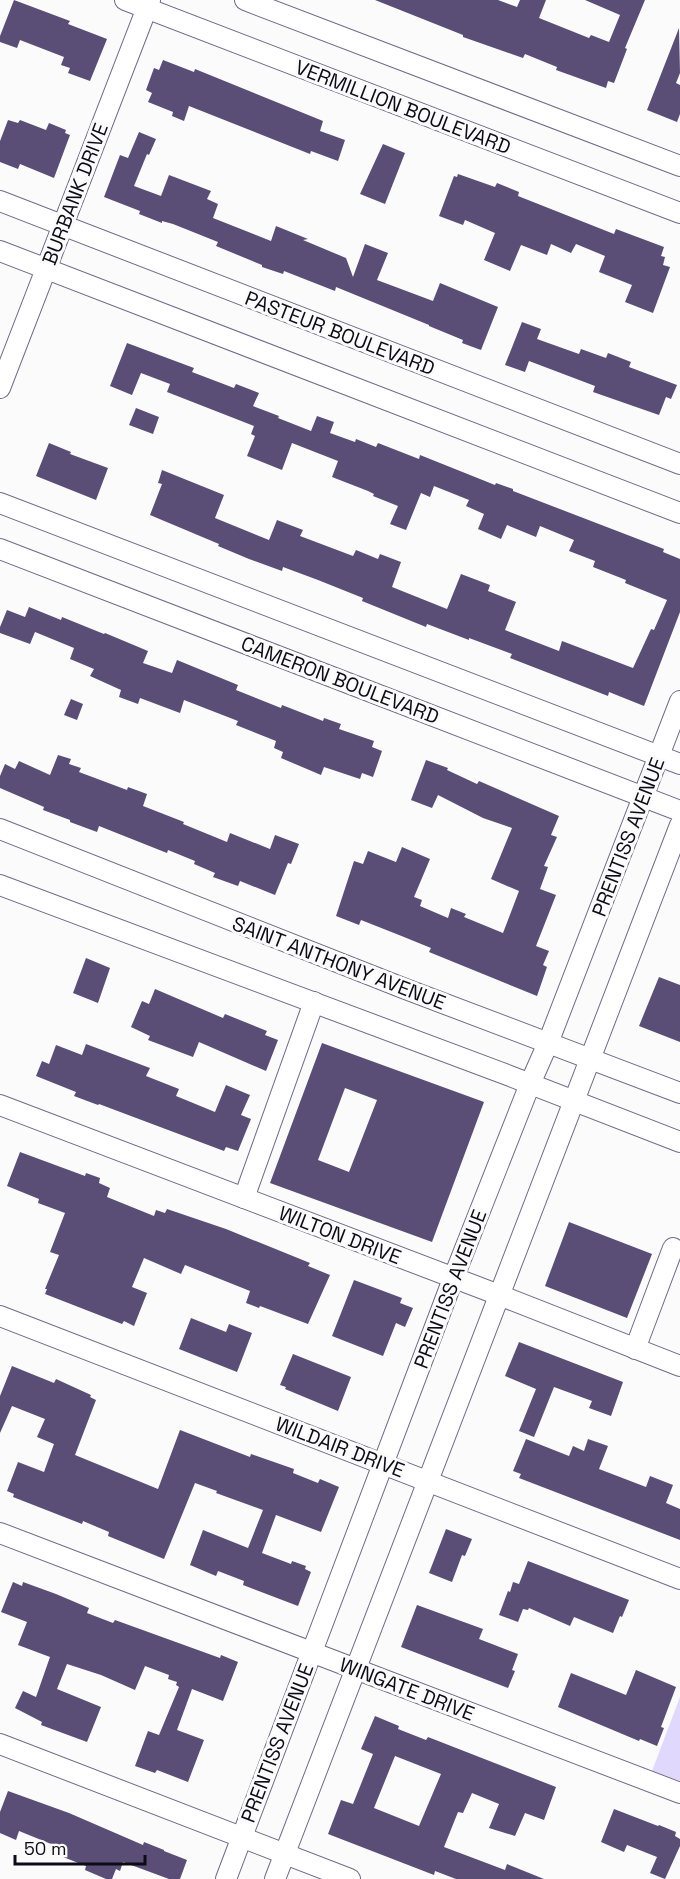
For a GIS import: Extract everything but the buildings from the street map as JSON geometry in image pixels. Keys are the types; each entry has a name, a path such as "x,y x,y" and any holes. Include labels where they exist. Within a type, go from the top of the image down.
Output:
{"street":[{"name":"VERMILLION BOULEVARD","path":"125,0 149,4 680,213"},
{"path":"245,0 680,166"},
{"name":"BURBANK DRIVE","path":"0,388 149,4"},
{"name":"PASTEUR BOULEVARD","path":"0,201 680,464"},
{"path":"0,251 680,513"},
{"path":"0,503 680,764"},
{"name":"CAMERON BOULEVARD","path":"0,549 680,811"},
{"name":"PRENTISS AVENUE","path":"226,1879 453,1279 548,1043 680,701"},
{"path":"275,1879 680,825"},
{"name":"SAINT ANTHONY AVENUE","path":"0,829 381,979 680,1093"},
{"path":"0,885 680,1142"},
{"path":"244,1198 314,1002"},
{"name":"WILTON DRIVE","path":"0,1105 680,1366"},
{"path":"635,1349 673,1248"},
{"name":"WILDAIR DRIVE","path":"0,1316 680,1579"},
{"name":"WINGATE DRIVE","path":"0,1533 680,1793"},
{"path":"0,1743 350,1879"}],"shaded area":[{"path":"680,1697 680,1781 652,1771"}]}
